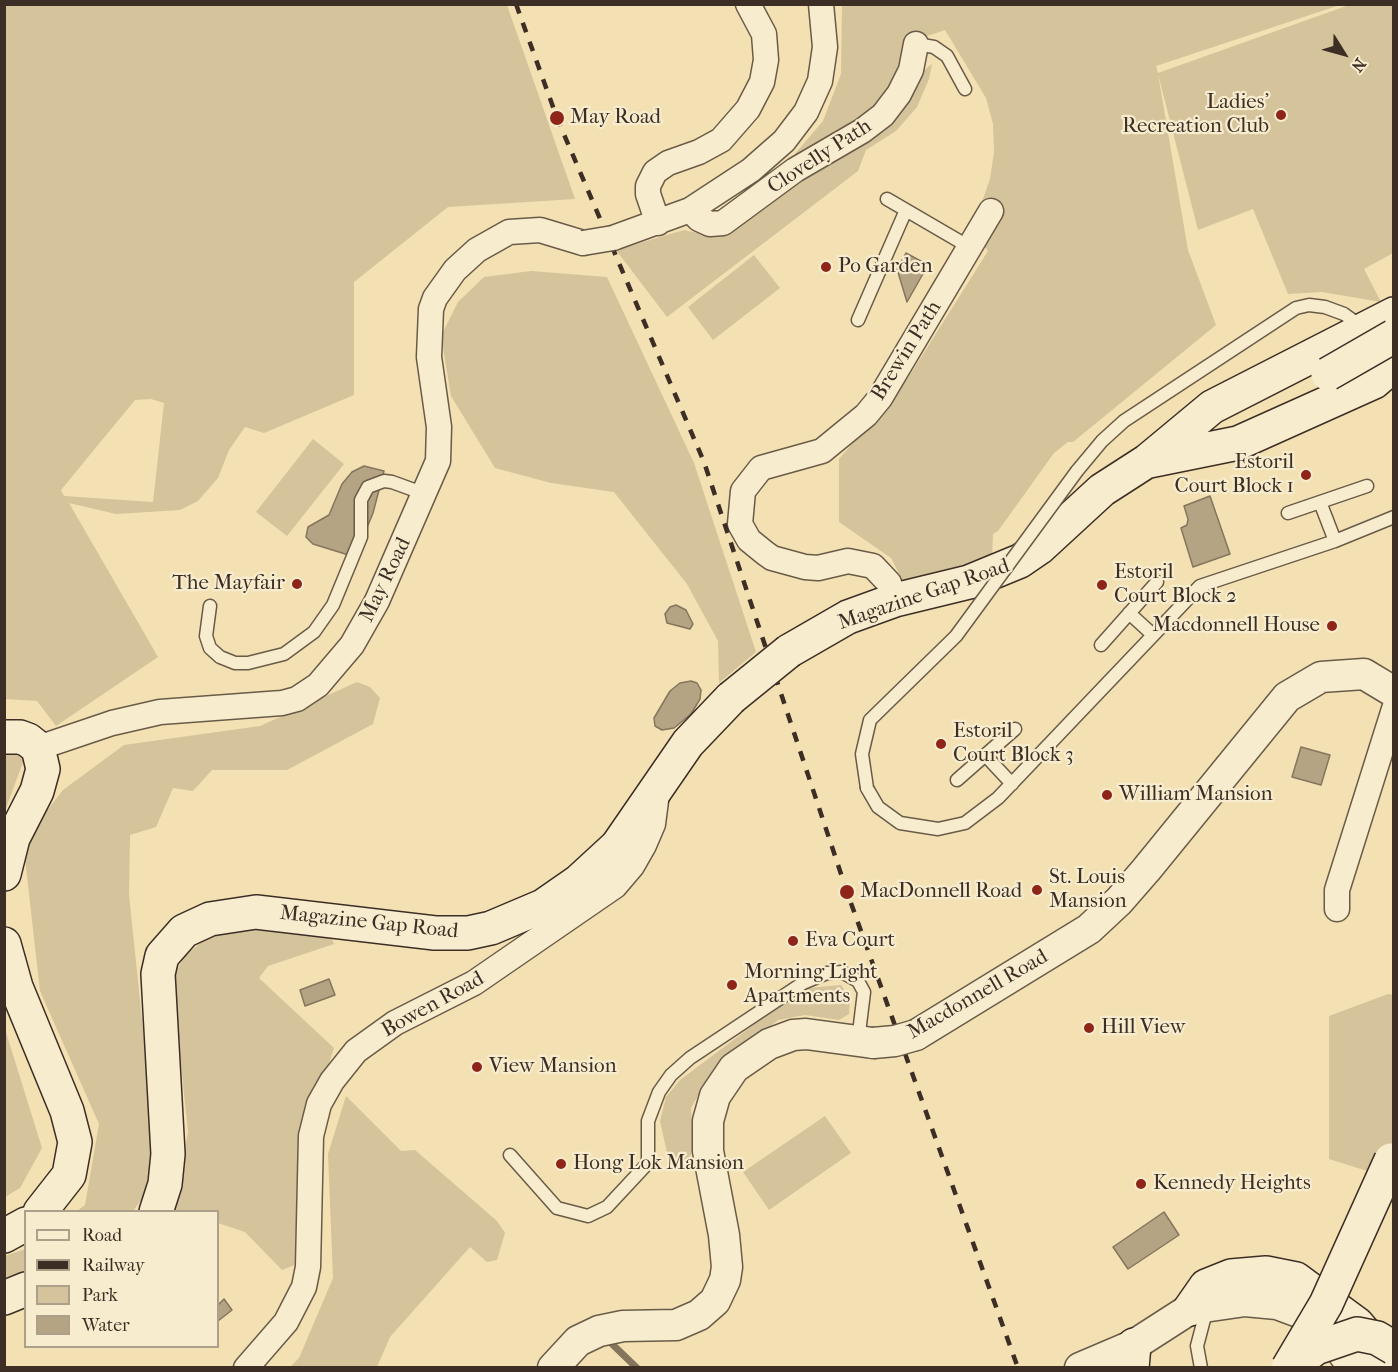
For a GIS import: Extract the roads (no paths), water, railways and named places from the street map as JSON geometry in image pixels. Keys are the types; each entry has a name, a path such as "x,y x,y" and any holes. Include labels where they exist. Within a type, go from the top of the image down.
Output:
{"main road":[{"name":"Magazine Gap Road","path":"157,1210 165,1184 168,1154 158,974 162,956 184,931 210,919 256,912 435,933 468,933 491,928 543,906 579,880 617,846 688,743 731,698 789,651 848,617 895,600 969,582 1020,561 1040,548 1102,490 1147,461 1212,407 1379,332 1394,314"},
{"path":"1328,374 1379,332"},
{"path":"1147,461 1238,443 1378,386 1384,364 1378,348 1379,332"},
{"path":"1147,461 1328,374 1394,356"},
{"path":"4,737 20,737 38,748 42,758 41,780 14,838 4,874"},
{"path":"4,944 16,987 67,1111 75,1142 69,1175 42,1210"},
{"path":"1289,1368 1326,1304 1392,1157"},
{"path":"4,1236 24,1225"},
{"path":"1199,1306 1206,1286 1231,1276 1266,1273 1296,1279 1357,1324 1376,1346 1387,1368"},
{"path":"4,1298 24,1290"},
{"path":"1289,1368 1316,1348 1357,1334 1377,1338 1394,1348"}],"street":[{"path":"658,223 648,194 648,186 655,172 668,163 699,152 721,140 748,109 762,82 766,60 764,34 748,4"},
{"name":"May Road","path":"38,748 137,716 184,710 275,704 308,693 342,660 365,624 425,494 440,450 429,334 431,309 441,288 455,270 477,250 509,232 540,230 583,243 613,238 690,210 751,171 784,141 806,112 817,89 824,64 825,30 821,4"},
{"name":"Clovelly Path","path":"690,210 705,222 723,223 795,170 862,131 883,115 900,94 911,70 916,44"},
{"name":"Brewin Path","path":"895,600 889,583 873,566 848,561 812,567 772,558 744,533 740,524 741,498 747,484 761,468 822,451 866,415 880,398 991,211"},
{"name":"Macdonnell Road","path":"553,1368 578,1341 599,1331 623,1326 676,1325 688,1321 709,1307 720,1291 727,1267 724,1235 708,1151 708,1121 715,1096 734,1068 757,1050 781,1038 807,1034 865,1042 895,1041 916,1035 1089,929 1119,901 1146,870 1287,697 1321,677 1364,674 1394,693"},
{"path":"1337,909 1337,890 1394,709"},
{"name":"Bowen Road","path":"246,1368 286,1322 304,1287 308,1267 311,1136 319,1104 332,1081 356,1051 395,1023 474,983 615,886 632,866 653,824 658,784"},
{"path":"1080,1368 1133,1356 1199,1306 1245,1301 1276,1304 1304,1314 1325,1329 1348,1357 1353,1368"}],"lane":[{"path":"916,44 934,47 947,56 965,89"},
{"path":"887,198 971,248"},
{"path":"858,321 906,210"},
{"path":"1379,332 1325,307 1309,305 1296,308 1124,421 1102,441 1077,471 956,636 870,720 862,754 867,788 878,807 892,819 910,826 938,829 965,823 982,812 1012,784 1191,593 1210,581 1335,541 1394,518"},
{"path":"210,606 206,636 210,648 220,657 235,663 248,663 284,654 314,632 333,605 361,537 362,500 368,487 384,481 425,494"},
{"path":"1288,513 1367,486"},
{"path":"1320,502 1335,541"},
{"path":"1101,645 1157,582"},
{"path":"1129,614 1152,634"},
{"path":"957,780 1015,729"},
{"path":"985,755 1012,784"},
{"path":"510,1155 557,1208 588,1216 607,1207 648,1163 648,1121 659,1092 670,1075 690,1058 803,983 827,973 842,972 858,981 864,992 865,1042"},
{"path":"1199,1306 1197,1346 1201,1368"}],"water":[{"path":"906,253 928,265 907,302 897,269"},
{"path":"364,466 384,471 373,513 355,557 313,544 306,537 308,527 329,515 342,484 352,472"},
{"path":"1210,496 1230,554 1193,567 1181,528 1187,525 1188,519 1184,506"},
{"path":"676,605 686,610 693,624 690,629 667,623 665,614 670,607"},
{"path":"691,681 697,683 701,690 700,699 691,714 674,728 662,730 655,726 654,718 670,691 680,683"},
{"path":"1301,747 1330,755 1321,785 1292,777"},
{"path":"329,979 335,995 305,1006 300,990"},
{"path":"1164,1212 1179,1235 1128,1269 1113,1247"},
{"path":"224,1299 232,1310 219,1320 219,1304"}],"waterway":[{"path":"612,1344 637,1368"}],"railway":[{"path":"516,4 557,118 704,462 847,892 1018,1368"}],"place":[{"name":"Ladies' Recreation Club","path":"1281,115"},
{"name":"May Road","path":"557,118"},
{"name":"Po Garden","path":"826,267"},
{"name":"Estoril Court Block 1","path":"1306,475"},
{"name":"The Mayfair","path":"297,584"},
{"name":"Estoril Court Block 2","path":"1102,585"},
{"name":"Macdonnell House","path":"1332,626"},
{"name":"Estoril Court Block 3","path":"941,744"},
{"name":"William Mansion","path":"1107,795"},
{"name":"St. Louis Mansion","path":"1037,890"},
{"name":"MacDonnell Road","path":"847,892"},
{"name":"Eva Court","path":"793,941"},
{"name":"Morning Light Apartments","path":"732,985"},
{"name":"Hill View","path":"1089,1028"},
{"name":"View Mansion","path":"477,1067"},
{"name":"Hong Lok Mansion","path":"561,1164"},
{"name":"Kennedy Heights","path":"1141,1184"}]}
